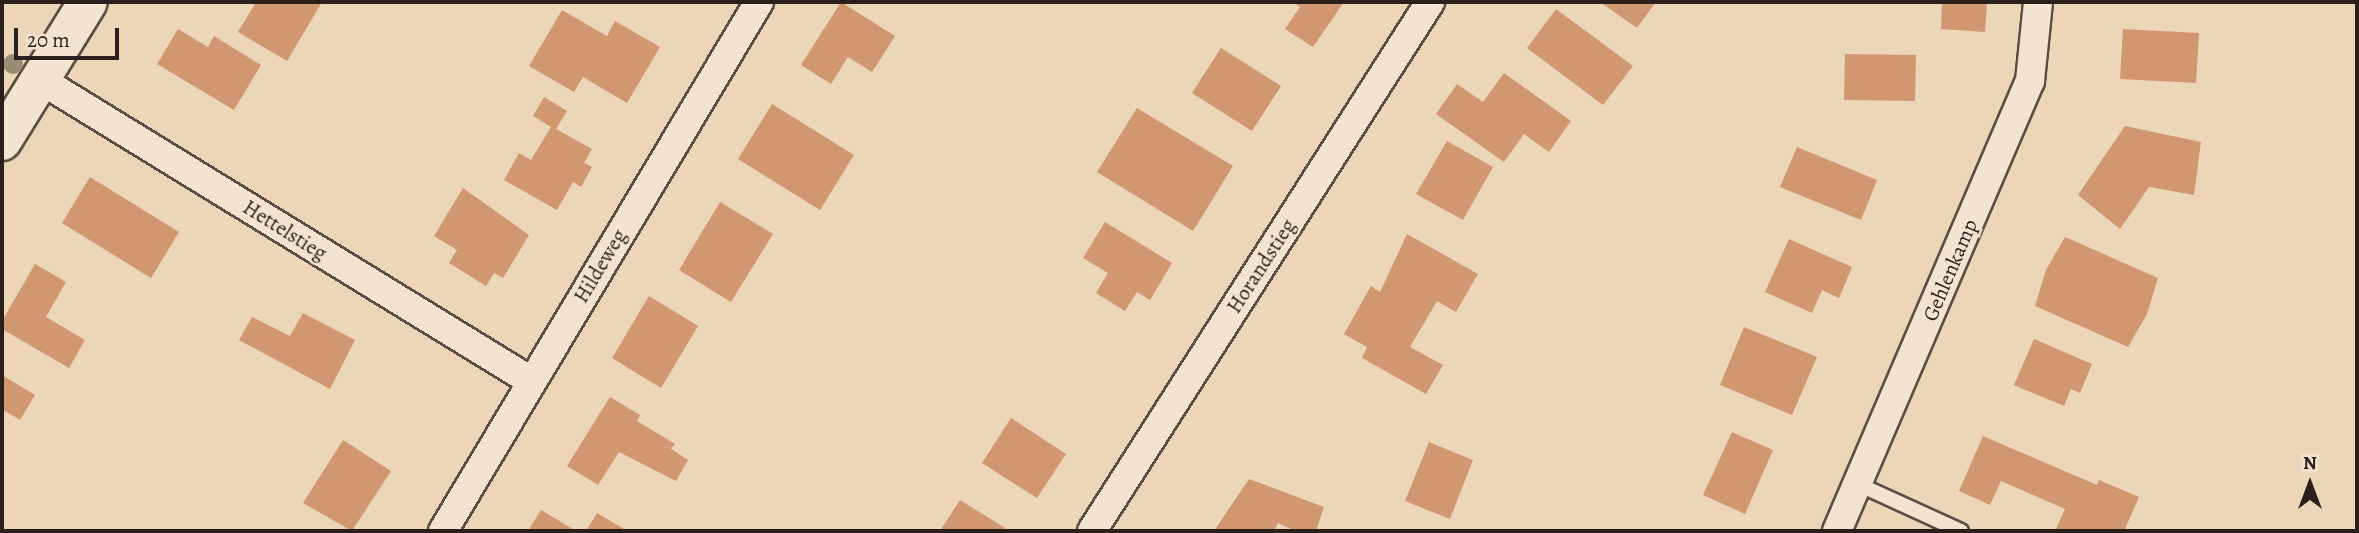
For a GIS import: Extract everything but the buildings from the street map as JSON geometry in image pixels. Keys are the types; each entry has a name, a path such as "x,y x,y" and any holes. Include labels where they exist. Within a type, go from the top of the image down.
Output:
{"street":[{"path":"2,141 88,2"},
{"name":"Hildeweg","path":"443,531 759,2"},
{"name":"Horandstieg","path":"1092,531 1430,2"},
{"name":"Gehlenkamp","path":"1837,531 1860,485 2030,81 2038,2"},
{"name":"Hettelstieg","path":"39,79 531,381"}],"lane":[{"path":"1860,485 1961,531"}]}
